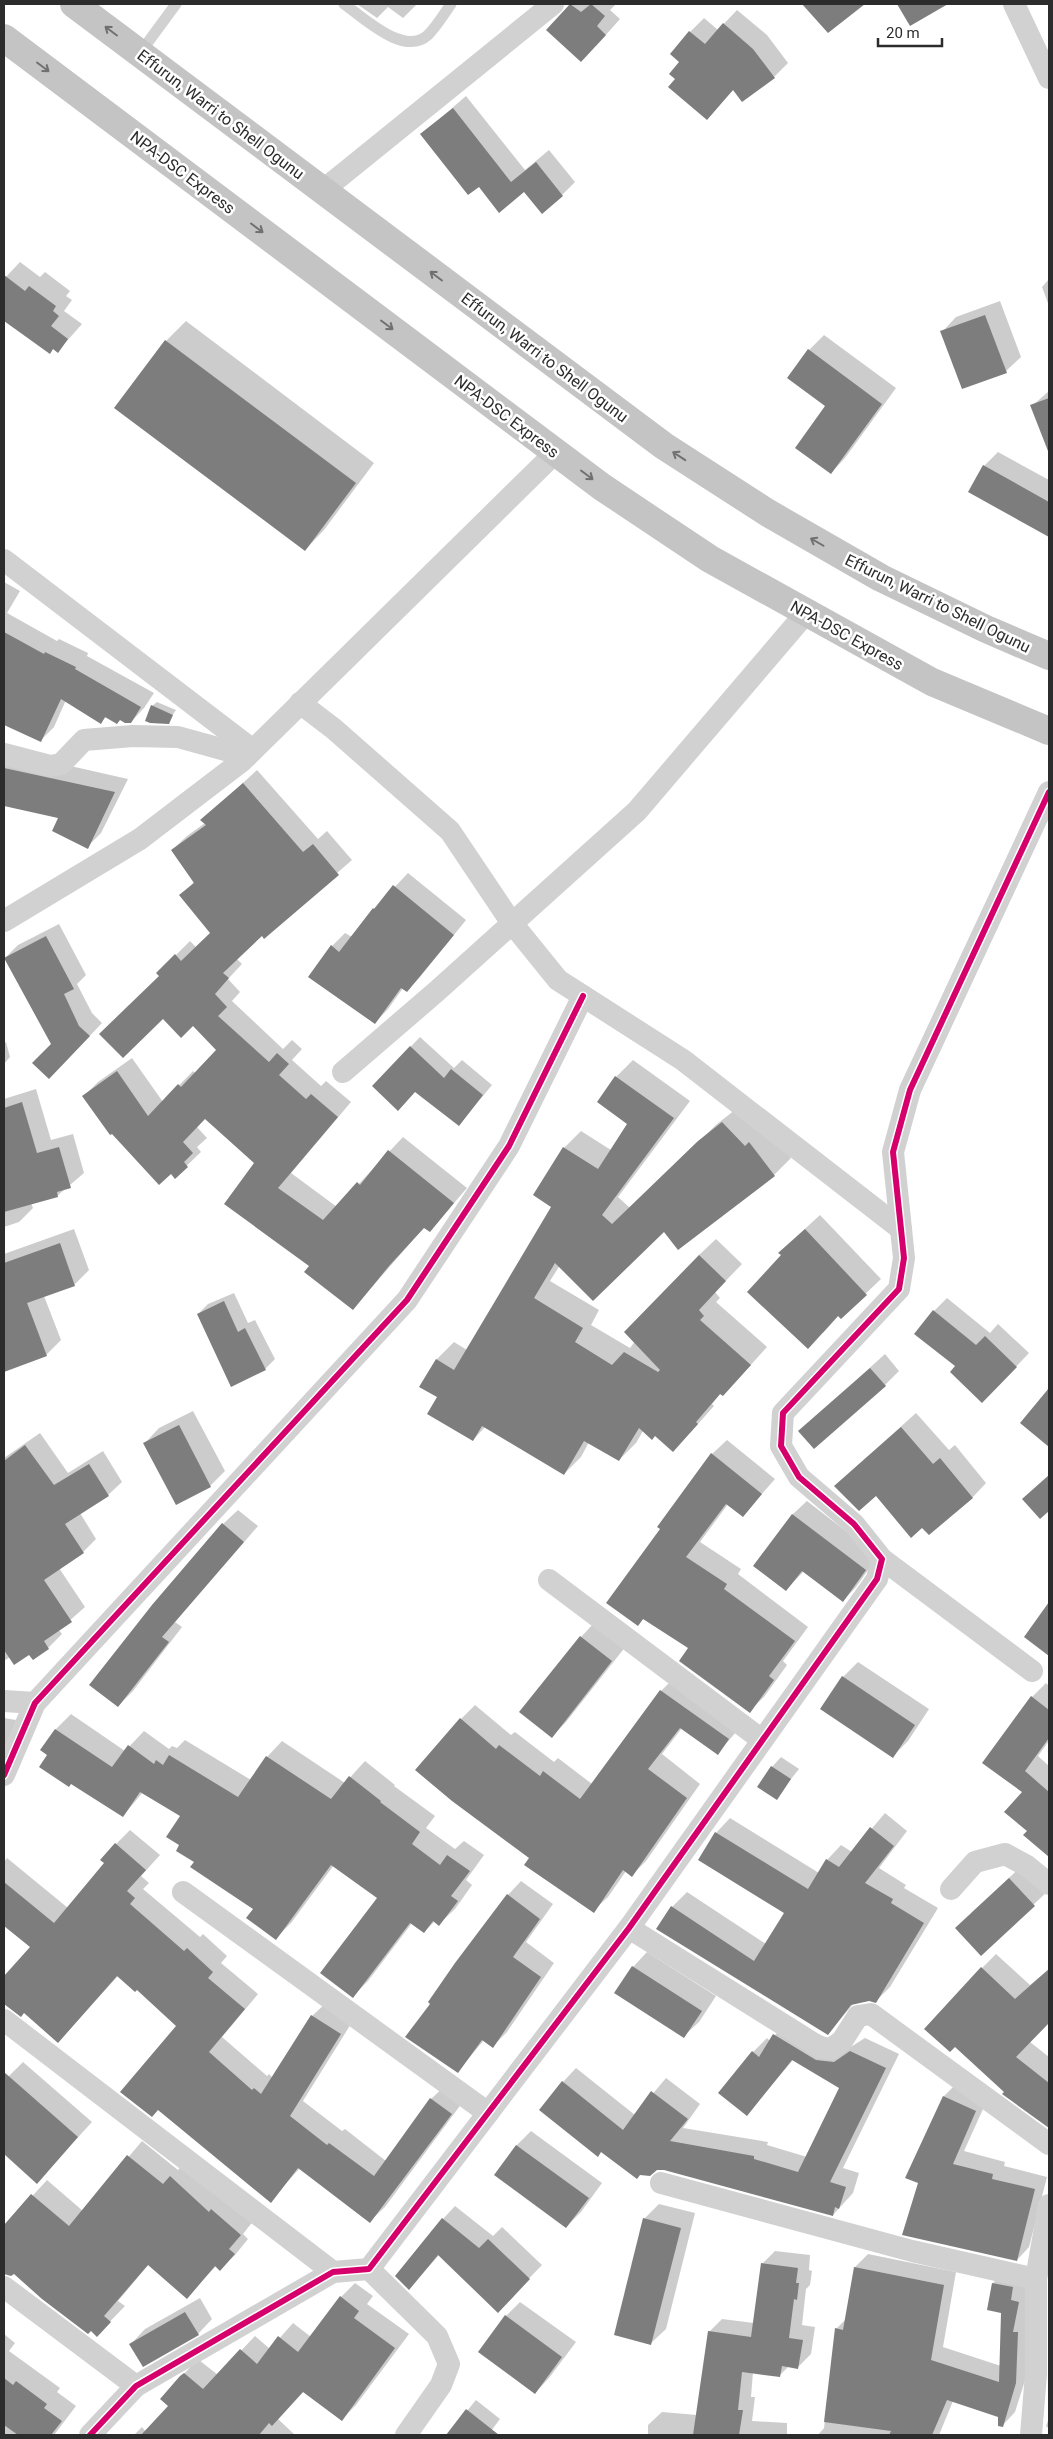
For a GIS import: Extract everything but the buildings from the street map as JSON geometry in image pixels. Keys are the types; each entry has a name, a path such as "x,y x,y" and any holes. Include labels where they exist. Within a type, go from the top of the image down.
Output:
{"main road":[{"name":"Effurun, Warri to Shell Ogunu","path":"74,4 664,446 768,514 881,578 986,629 1049,656"},
{"name":"NPA-DSC Express","path":"4,38 602,487 710,559 932,682 1049,731"}],"street":[{"path":"322,191 553,4"},
{"path":"1014,4 1049,78"},
{"path":"4,921 140,839 250,754 556,452"},
{"path":"4,560 250,754"},
{"path":"343,1072 437,991 637,811 806,613"},
{"path":"300,703 334,729 450,832 512,922 558,980 683,1060 901,1229"},
{"path":"4,754 56,766 84,740 133,736 178,737 250,754"},
{"path":"1032,1671 882,1559 854,1524 799,1477 781,1446 783,1413 899,1289 904,1258 893,1152 910,1090 1049,792"},
{"path":"4,1775 35,1703 406,1300 509,1146 583,996"},
{"path":"90,2435 136,2386 333,2272 369,2269 629,1928 877,1579 882,1569 882,1559"},
{"path":"549,1580 762,1740"},
{"path":"4,1701 35,1703"},
{"path":"951,1889 975,1862 1004,1854 1027,1866 1049,1884"},
{"path":"184,1892 488,2113"},
{"path":"629,1928 820,2047 832,2049 842,2041 858,2016 871,2014 1049,2144"},
{"path":"4,2020 333,2272"},
{"path":"662,2183 912,2251 1036,2279"},
{"path":"1031,2435 1036,2374 1036,2279 1046,2247 1049,2205"},
{"path":"369,2269 437,2336 449,2364 441,2385 406,2435"},
{"path":"4,2286 136,2386"}],"lane":[{"path":"140,54 176,4"},
{"path":"344,4 391,38 407,43 427,36 451,4"}],"cycle path":[{"path":"90,2435 136,2386 333,2272 369,2269 629,1928 877,1579 882,1559 854,1524 799,1477 781,1446 783,1413 899,1289 904,1258 893,1152 910,1090 1049,792"},
{"path":"4,1775 35,1703 407,1300 509,1146 583,996"}]}
